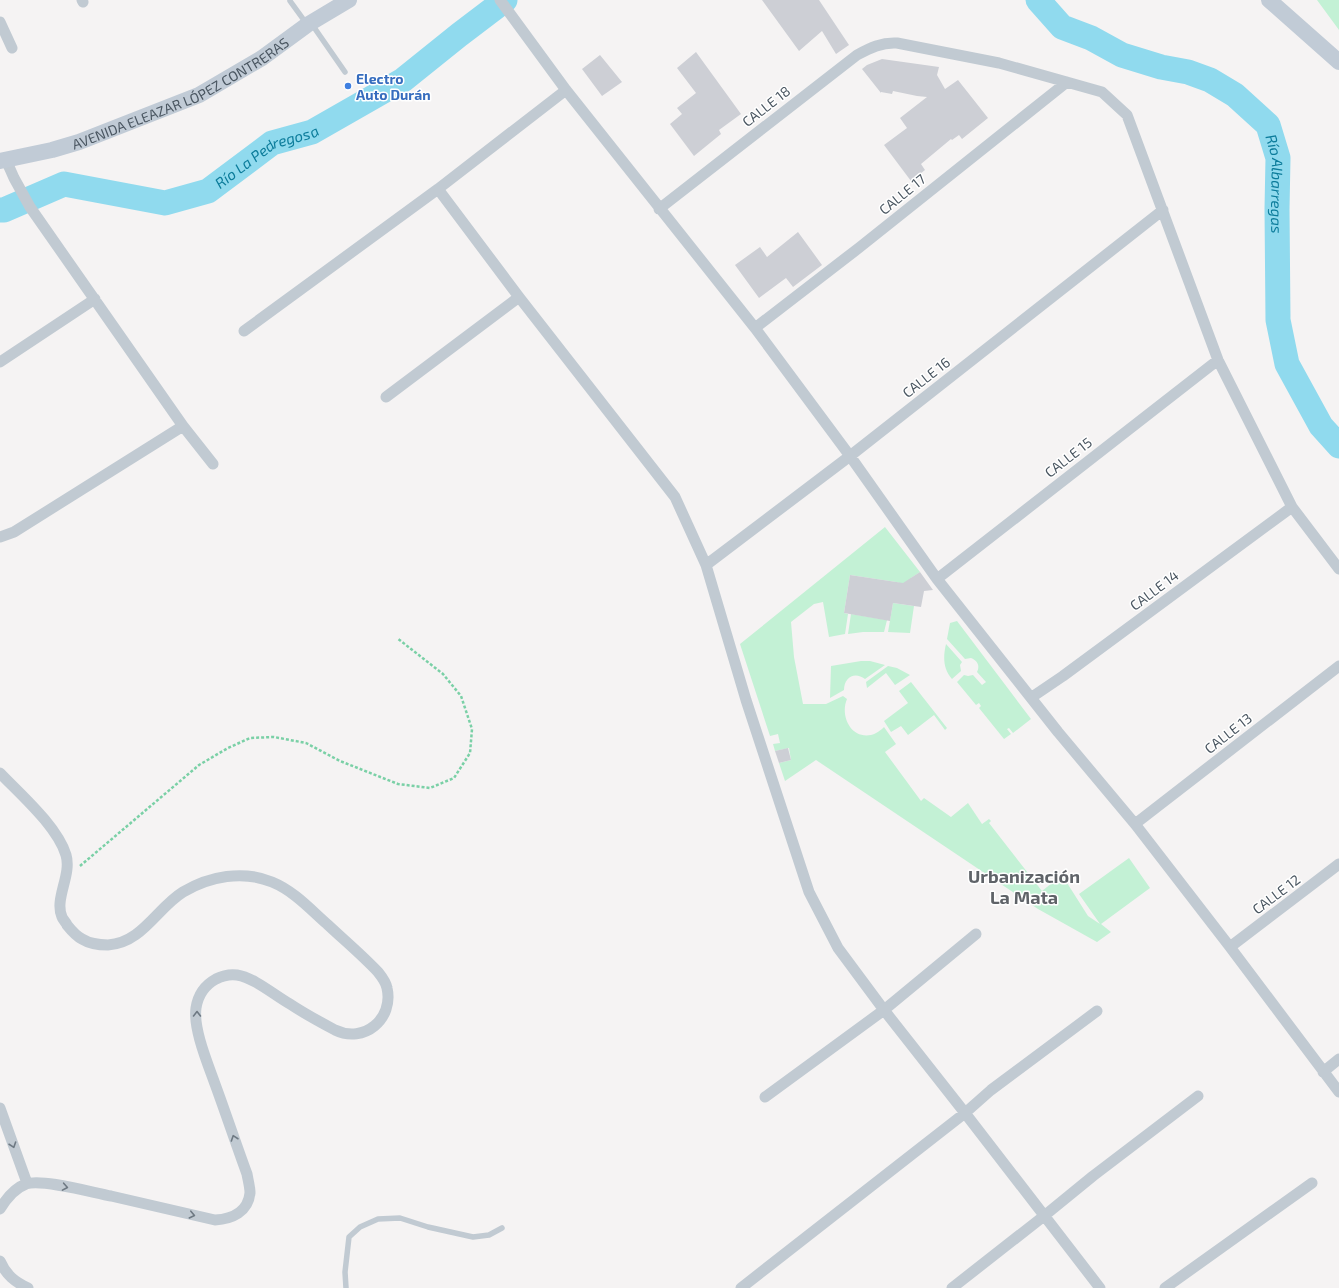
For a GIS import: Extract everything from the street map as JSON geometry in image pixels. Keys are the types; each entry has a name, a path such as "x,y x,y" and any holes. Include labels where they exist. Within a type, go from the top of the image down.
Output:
{"street":[{"name":"AVENIDA ELEAZAR LÓPEZ CONTRERAS","path":"3,160 52,150 79,142 199,95 262,58 309,24 349,0"},
{"path":"500,0 566,90 755,328 850,456 937,578 1058,732 1135,824 1339,1092"},
{"path":"1268,0 1339,62"},
{"path":"0,22 12,48"},
{"name":"CALLE 18","path":"659,209 857,55 873,46 886,42 999,63 1102,92 1127,115 1218,360 1292,507 1339,569"},
{"name":"CALLE 17","path":"755,328 860,247 1067,82"},
{"path":"244,331 438,189 566,90"},
{"path":"3,160 30,207 183,426 213,464"},
{"path":"438,189 519,297 675,497 706,565 746,700 809,892 838,948 884,1010 1100,1288"},
{"name":"CALLE 16","path":"706,565 850,456 1163,210"},
{"path":"386,397 519,297"},
{"path":"0,362 95,299"},
{"name":"CALLE 15","path":"937,578 1218,360"},
{"path":"0,536 14,532 183,426"},
{"name":"CALLE 14","path":"1032,697 1063,676 1292,507"},
{"name":"CALLE 13","path":"1135,824 1339,666"},
{"path":"0,773 46,822 61,843 66,856 67,876 60,903 62,916 70,929 82,939 98,945 114,944 126,940 147,926 182,893 210,879 236,875 257,877 274,883 296,897 378,972 386,984 388,999 382,1016 375,1026 362,1033 352,1034 335,1030 291,1005 266,988 236,975 218,978 202,991 196,1008 198,1032 246,1174 250,1191 249,1199 241,1211 235,1216 229,1219 215,1220 68,1187 40,1183 27,1184 11,1194 0,1208"},
{"name":"CALLE 12","path":"1230,947 1339,864"},
{"path":"765,1097 884,1010 976,934"},
{"path":"741,1288 965,1113 991,1090 1097,1011"},
{"path":"1323,1072 1339,1059"},
{"path":"952,1288 1093,1176 1198,1096"},
{"path":"0,1108 27,1184"},
{"path":"1165,1288 1312,1183"},
{"path":"0,1261 7,1274 16,1282 28,1288"}],"lane":[{"path":"290,1 345,72"},
{"path":"346,1288 345,1272 349,1237 360,1227 378,1219 400,1218 428,1227 473,1238 489,1235 502,1228"}],"path":[{"path":"67,876 199,764 250,738 274,737 306,743 340,761 398,784 430,788 454,778 470,753 471,747 472,729 461,696 443,674 397,638"}],"green space":[{"path":"1317,0 1339,0 1339,30"},
{"path":"885,527 920,572 911,578 918,588 896,582 850,575 844,613 848,614 845,634 829,637 823,602 814,604 791,622 794,657 803,704 826,704 843,696 847,699 845,712 848,724 852,730 864,735 871,735 877,733 884,727 896,744 885,752 921,801 924,798 951,817 968,803 982,824 989,819 991,821 989,823 1042,891 1062,875 1088,916 1100,924 1079,894 1129,858 1150,888 1101,924 1111,932 1097,942 1038,909 816,760 785,781 779,763 791,760 789,748 775,751 773,744 780,743 778,734 770,736 740,644"},
{"path":"893,603 914,606 910,633 888,632"},
{"path":"851,614 887,620 884,632 848,634"},
{"path":"957,621 1031,719 1013,733 1009,728 1007,729 1011,734 1004,739 979,708 981,706 979,703 976,705 957,682 964,675 973,675 982,685 986,682 977,672 977,662 971,658 965,659 947,639 950,623"},
{"path":"946,644 962,662 960,665 961,671 952,679 944,663"},
{"path":"870,661 885,665 865,679 858,676 851,677 844,685 844,690 830,698 831,666"},
{"path":"888,666 897,668 910,675 895,685 886,673 867,688 866,682"},
{"path":"911,682 947,728 945,730 934,715 908,735 901,726 891,732 884,721 908,703 899,691"}],"building":[{"path":"762,0 819,0 849,45 836,54 822,31 799,51"},
{"path":"696,52 741,114 719,130 721,134 694,156 670,124 682,114 677,108 696,93 677,68"},
{"path":"600,55 622,82 602,96 582,69"},
{"path":"882,59 939,67 937,75 945,89 958,80 988,118 962,139 959,135 952,140 951,139 921,164 925,170 911,181 884,145 907,128 900,118 927,97 893,91 892,94 881,93 862,69 867,65"},
{"path":"798,232 822,265 793,287 786,278 759,298 735,265 760,247 767,257"},
{"path":"920,572 933,590 924,591 921,607 893,603 890,621 844,613 850,575 903,583"},
{"path":"788,748 791,760 779,763 775,751"}],"waterway":[{"name":"Río La Pedregosa","path":"0,210 4,210 64,184 165,203 208,191 272,143 312,132 403,80 505,0"},
{"name":"Río Albarregas","path":"1038,0 1062,27 1091,38 1122,55 1161,67 1188,72 1210,80 1235,95 1268,125 1278,158 1278,320 1287,364 1321,426 1339,446"}],"place":[{"name":"Electro Auto Durán","path":"348,86"}],"district":[{"name":"Urbanización La Mata","path":"1024,886"}]}
